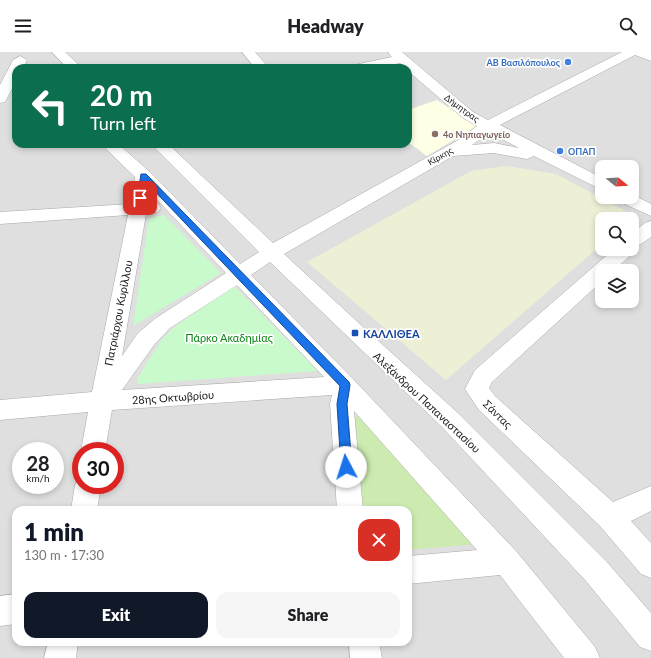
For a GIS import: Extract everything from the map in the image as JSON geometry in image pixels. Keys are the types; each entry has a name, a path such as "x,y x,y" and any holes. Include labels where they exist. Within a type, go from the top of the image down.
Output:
{"street":[{"path":"61,52 72,64"},
{"path":"248,52 258,64"},
{"name":"Κίρκης","path":"101,401 146,339 163,323 271,253 448,151 487,126 632,52"},
{"path":"638,52 651,57"},
{"path":"372,64 398,56"},
{"name":"Δήμητρας","path":"398,56 407,64"},
{"name":"Δήμητρας","path":"412,68 460,109 487,126 595,182"},
{"path":"12,77 0,100 12,100"},
{"path":"113,148 174,206 345,385 506,562 584,658"},
{"name":"Αλεξάνδρου Παπαναστασίου","path":"163,148 354,333 450,420 596,571 651,636"},
{"path":"448,151 494,148 550,159"},
{"name":"Πατριάρχου Κυρίλλου","path":"94,442 144,176"},
{"path":"638,204 651,211"},
{"path":"0,218 174,206"},
{"path":"639,238 651,227"},
{"name":"Σάντας","path":"618,256 483,376 478,389 487,403 610,517 651,564"},
{"path":"345,385 342,404 350,506"},
{"name":"28ης Οκτωβρίου","path":"0,410 101,401 345,385"},
{"path":"85,506 87,494"},
{"path":"610,517 651,498"},
{"path":"412,570 506,562"},
{"path":"0,611 12,610"},
{"path":"60,658 62,646"},
{"path":"364,646 366,658"}],"shaded area":[{"path":"0,52 651,52 651,658 0,658"},
{"name":"4ο Νηπιαγωγείο","path":"437,100 477,126 427,156 412,145 412,109"},
{"path":"506,166 556,174 595,195 595,204 612,204 627,212 595,212 595,250 446,380 307,262 471,171"}],"green space":[{"path":"164,215 221,273 133,326 149,218"},
{"name":"Πάρκο Ακαδημίας","path":"234,286 318,371 138,384 137,379 162,339 174,327"},
{"path":"363,413 480,544 412,550 412,506 360,506 352,420"}],"place":[{"name":"ΑΒ Βασιλόπουλος","path":"568,62"},
{"name":"4ο Νηπιαγωγείο","path":"435,134"},
{"name":"ΟΠΑΠ","path":"560,151"},
{"name":"ΚΑΛΛΙΘΕΑ","path":"355,333"}],"route":[{"path":"140,198 144,176 345,385 342,404 346,467"}]}
